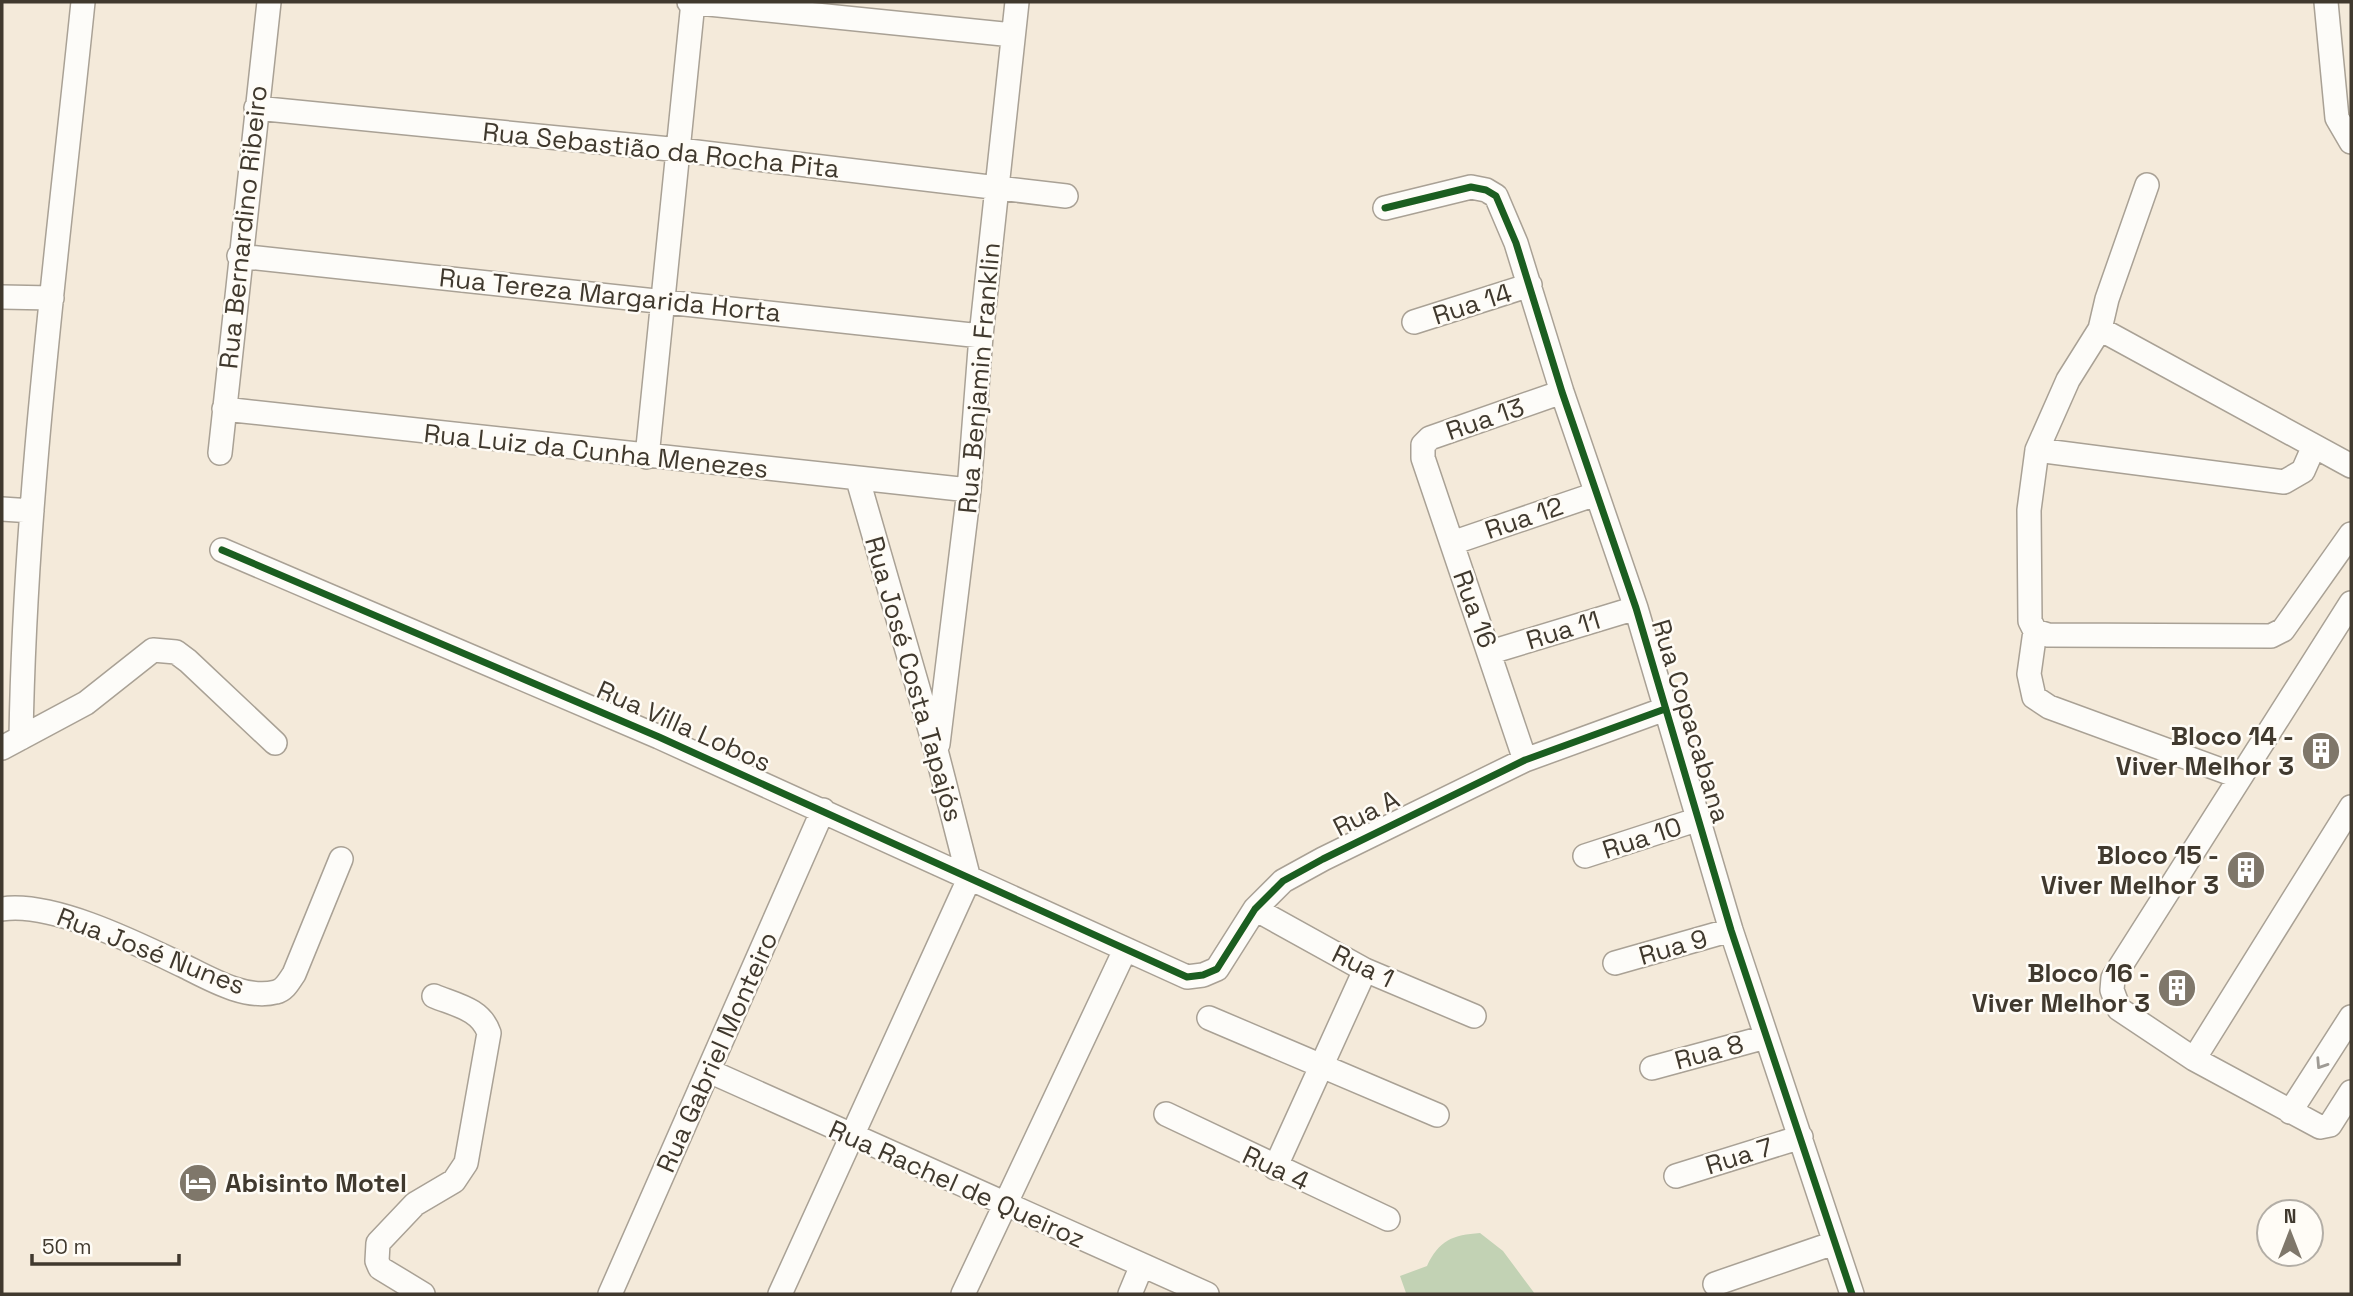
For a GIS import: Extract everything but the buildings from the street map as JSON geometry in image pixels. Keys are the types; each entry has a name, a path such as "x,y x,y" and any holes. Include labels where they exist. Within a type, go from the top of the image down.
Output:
{"street":[{"path":"83,2 32,511 12,654 11,743 86,703 145,654 163,649 176,652 188,661 275,743"},
{"name":"Rua Bernardino Ribeiro","path":"220,453 239,256 269,2"},
{"path":"647,457 680,150 691,2 1013,35"},
{"name":"Rua Benjamin Franklin","path":"937,754 969,490 981,335 1017,2"},
{"path":"2326,2 2337,118 2351,142"},
{"name":"Rua Sebastião da Rocha Pita","path":"256,108 680,150 1066,197"},
{"path":"2147,184 2099,329 2068,380 2037,450 2029,510 2030,621 2035,631 2029,674 2035,697 2049,707 2240,777"},
{"name":"Rua Copacabana","path":"1385,208 1479,188 1496,196 1516,243 1562,392 1636,608 1731,930 1852,1294"},
{"name":"Rua Tereza Margarida Horta","path":"239,256 981,335"},
{"name":"Rua 14","path":"1414,322 1530,285"},
{"path":"2,297 52,298"},
{"path":"2099,329 2351,466"},
{"name":"Rua 13","path":"1423,458 1423,445 1430,438 1562,392"},
{"name":"Rua Luiz da Cunha Menezes","path":"224,409 969,490"},
{"path":"2037,450 2284,482 2303,471 2314,446"},
{"name":"Rua 16","path":"1423,458 1491,652 1525,760"},
{"name":"Rua José Costa Tapajós","path":"858,480 937,754 969,879"},
{"name":"Rua 12","path":"1452,543 1596,494"},
{"path":"2,509 32,511"},
{"path":"2035,631 2048,635 2272,636 2283,630 2351,534"},
{"name":"Rua Villa Lobos","path":"222,550 823,810 1125,950"},
{"path":"2351,603 2342,636 2240,777 2113,978 2112,990 2119,1009 2194,1059 2320,1127 2330,1125 2351,1092"},
{"name":"Rua 11","path":"1491,652 1636,608"},
{"name":"Rua A","path":"1125,950 1179,975 1203,975 1217,969 1255,909 1283,881 1525,760 1665,709"},
{"path":"2194,1059 2351,807"},
{"name":"Rua Gabriel Monteiro","path":"610,1294 823,810"},
{"name":"Rua 10","path":"1585,856 1699,819"},
{"name":"Rua José Nunes","path":"2,909 16,906 43,909 142,946 232,987 276,992 285,988 294,974 341,859"},
{"path":"780,1294 969,879"},
{"name":"Rua 1","path":"1255,909 1365,970 1474,1016"},
{"name":"Rua 9","path":"1615,964 1731,930"},
{"path":"963,1294 1125,950"},
{"path":"1275,1168 1365,970"},
{"path":"423,1294 380,1268 377,1261 378,1243 415,1204 454,1181 466,1163 489,1033 485,1023 475,1012 435,996"},
{"path":"2290,1112 2351,1017"},
{"path":"1209,1018 1437,1115"},
{"name":"Rua 8","path":"1651,1068 1766,1037"},
{"name":"Rua Rachel de Queiroz","path":"709,1072 1004,1206 1207,1294"},
{"name":"Rua 4","path":"1166,1114 1275,1168 1388,1219"},
{"name":"Rua 7","path":"1676,1176 1801,1137"},
{"path":"1715,1284 1834,1243"},
{"path":"1130,1294 1142,1265"}],"green space":[{"path":"1480,1233 1503,1251 1535,1294 1406,1293 1400,1276 1427,1266 1437,1250 1448,1240"}],"cycle path":[{"path":"1385,208 1471,187 1486,190 1496,196 1516,243 1562,392 1636,608 1731,930 1852,1294"},
{"path":"222,550 659,737 1187,977 1203,975 1217,969 1255,909 1283,881 1525,760 1665,709"}],"place":[{"name":"Bloco 14 - Viver Melhor 3","path":"2321,751"},
{"name":"Bloco 15 - Viver Melhor 3","path":"2246,870"},
{"name":"Bloco 16 - Viver Melhor 3","path":"2177,988"},
{"name":"Abisinto Motel","path":"198,1183"}]}
